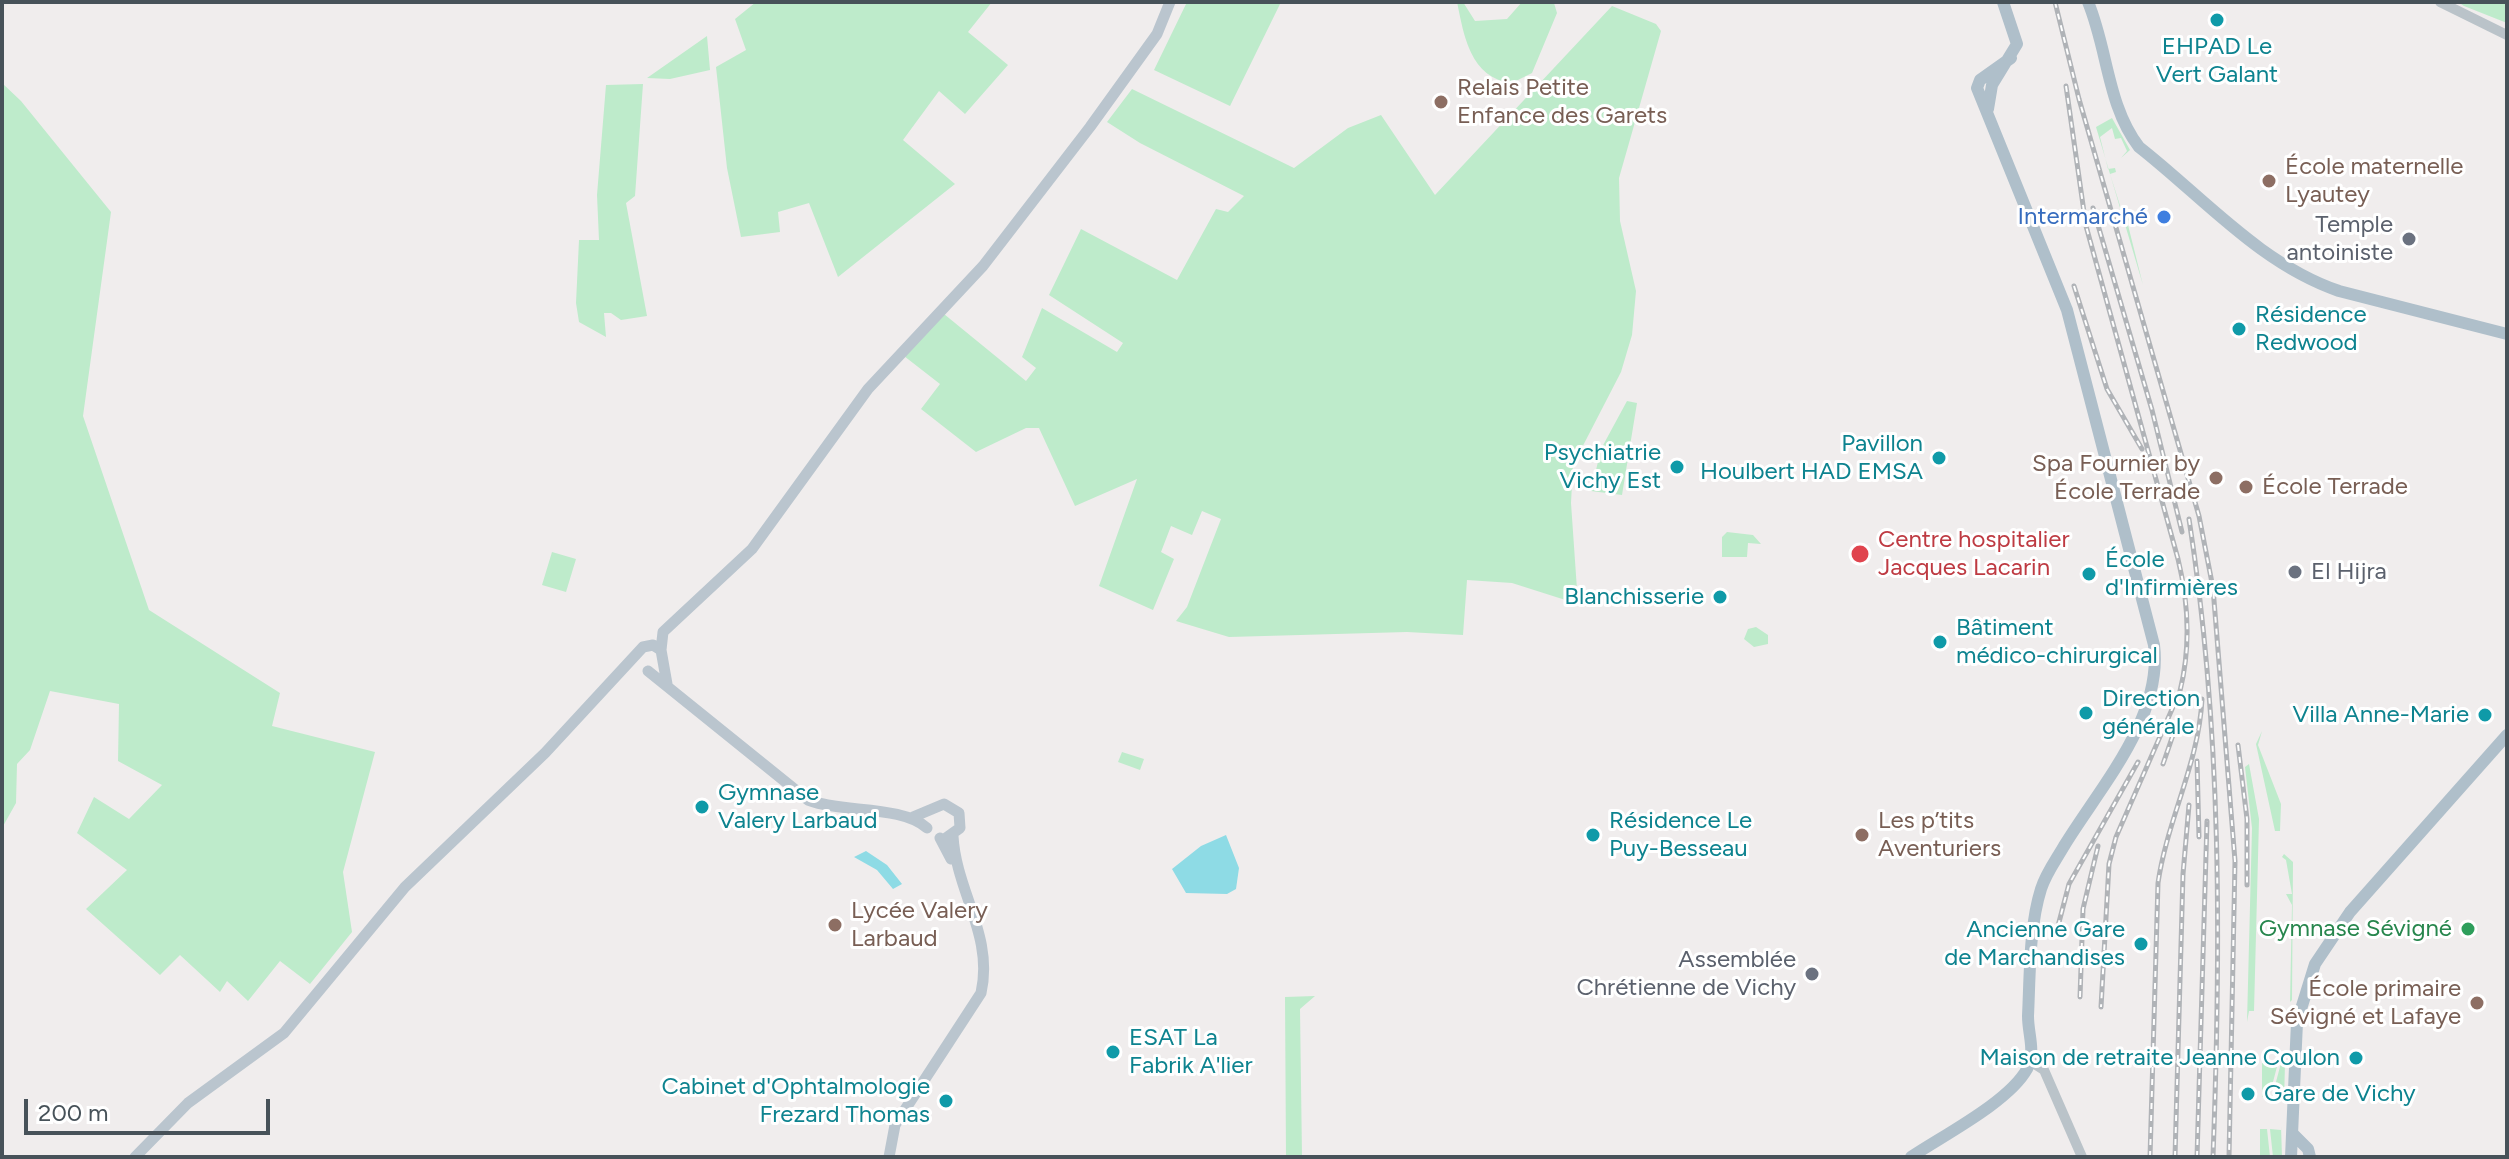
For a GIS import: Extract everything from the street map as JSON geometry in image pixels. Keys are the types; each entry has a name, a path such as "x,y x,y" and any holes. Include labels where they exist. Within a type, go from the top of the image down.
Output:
{"main road":[{"path":"667,684 661,665 663,632 752,549 868,389 1001,244 1157,34 1170,2"},
{"path":"2088,2 2119,114 2130,135 2139,147 2267,255 2313,282 2339,291 2507,334"},
{"path":"1911,1157 2001,1095 2022,1077 2030,1061 2030,976 2041,888 2123,751 2145,695 2149,668 2145,614 2103,440 2067,310 2049,260 1987,121 1986,88 2011,58 2017,39 2003,3"},
{"path":"135,1157 188,1103 284,1033 405,887 545,753 648,645 664,621 690,607"},
{"path":"648,645 661,650"},
{"path":"637,655 639,665 667,684 808,800 830,807 913,817 944,804 953,806 961,820 946,837"},
{"path":"648,671 661,665"},
{"path":"2299,1152 2293,1134 2297,1022 2315,964 2350,912 2507,735"},
{"path":"927,828 929,811"},
{"path":"889,1157 895,1125 974,1004 984,981 984,948 946,837 913,817"}],"street":[{"path":"2440,2 2507,35"},
{"path":"2030,1061 2044,1070 2082,1157"}],"green space":[{"path":"756,2 992,2 968,32 1008,65 965,114 939,91 903,140 955,184 838,277 809,203 778,212 780,232 741,237 727,168 716,67 746,50 735,19"},
{"path":"1187,2 1281,2 1230,106 1154,70"},
{"path":"1457,2 1463,2 1475,21 1507,19 1522,2 1554,3 1557,13 1532,73 1512,83 1487,73 1471,53"},
{"path":"2458,2 2507,2 2507,23 2464,6"},
{"path":"1612,6 1656,24 1661,31 1619,178 1620,221 1636,291 1632,335 1621,372 1573,465 1571,503 1578,604 1512,583 1467,580 1463,635 1407,632 1229,637 1176,621 1187,607 1221,519 1202,511 1192,535 1171,526 1161,552 1174,559 1153,610 1099,586 1137,479 1075,506 1039,428 1026,428 976,452 921,409 940,384 904,356 944,314 1026,381 1036,368 1022,357 1042,308 1117,352 1123,343 1049,295 1081,229 1177,280 1216,209 1228,212 1244,196 1140,143 1107,122 1132,89 1294,168 1348,128 1381,115 1435,195"},
{"path":"707,36 710,70 670,79 647,78"},
{"path":"2,83 21,101 111,212 83,416 149,610 280,693 272,726 375,752 343,872 352,932 310,984 280,961 248,1001 227,981 220,992 180,955 160,975 86,909 127,870 77,833 94,797 129,819 162,785 118,761 119,704 50,691 30,750 17,764 16,803 2,828"},
{"path":"643,84 635,196 626,203 647,316 621,320 611,313 604,313 606,337 579,322 576,303 579,240 599,240 597,195 606,85"},
{"path":"2112,118 2130,150 2121,158 2127,151 2121,138 2115,139 2112,128 2100,137 2105,159 2096,127"},
{"path":"2115,168 2116,172 2110,174 2124,218 2133,219 2127,221 2143,285 2108,169"},
{"path":"1627,401 1637,403 1622,495 1591,491 1601,449"},
{"path":"1727,532 1753,535 1761,544 1748,543 1747,557 1722,557 1722,537"},
{"path":"552,552 576,559 566,592 542,585"},
{"path":"1756,627 1768,635 1768,644 1754,647 1744,639 1748,629"},
{"path":"2262,731 2258,745 2281,804 2280,831 2275,831 2256,744"},
{"path":"1122,752 1144,759 1140,770 1118,762"},
{"path":"2249,764 2259,819 2254,1011 2249,1011 2247,1022 2252,828 2245,767"},
{"path":"2284,854 2293,862 2290,1002 2292,905 2286,894 2292,894 2286,860 2282,857"},
{"path":"1315,996 1300,1009 1302,1157 1286,1157 1285,997"},
{"path":"2262,1063 2278,1063 2269,1097 2262,1097"},
{"path":"2281,1063 2285,1064 2284,1101 2272,1097"},
{"path":"2281,1126 2282,1157 2273,1157 2270,1129 2281,1130"},
{"path":"2260,1129 2267,1129 2270,1157 2260,1157"}],"water":[{"path":"1226,835 1239,868 1236,889 1227,894 1186,893 1172,869 1201,846"},
{"path":"866,851 887,865 902,884 893,889 877,870 854,857"}],"railway":[{"path":"2055,2 2079,99 2199,516 2213,588 2235,861 2229,1157"},
{"path":"2066,86 2086,226 2178,559 2187,625 2186,658 2180,691 2116,837 2109,864 2101,1007"},
{"path":"2093,208 2152,410 2182,532"},
{"path":"2074,286 2107,389 2142,449"},
{"path":"2189,519 2208,678 2213,758 2218,917 2213,1157"},
{"path":"2150,1157 2158,883 2195,746 2202,699"},
{"path":"2163,764 2173,735"},
{"path":"2238,745 2247,819 2247,885"},
{"path":"2197,761 2199,837"},
{"path":"2058,926 2069,884 2138,762"},
{"path":"2175,1157 2183,874 2189,805"},
{"path":"2197,1157 2207,821"},
{"path":"2080,997 2083,909 2098,846"}],"place":[{"name":"EHPAD Le Vert Galant","path":"2217,20"},
{"name":"Relais Petite Enfance des Garets","path":"1441,102"},
{"name":"École maternelle Lyautey","path":"2269,181"},
{"name":"Intermarché","path":"2164,217"},
{"name":"Temple antoiniste","path":"2409,239"},
{"name":"Résidence Redwood","path":"2239,329"},
{"name":"Pavillon Houlbert HAD EMSA","path":"1939,458"},
{"name":"Psychiatrie Vichy Est","path":"1677,467"},
{"name":"Spa Fournier by École Terrade","path":"2216,478"},
{"name":"École Terrade","path":"2246,487"},
{"name":"Centre hospitalier Jacques Lacarin","path":"1860,554"},
{"name":"El Hijra","path":"2295,572"},
{"name":"École d'Infirmières","path":"2089,574"},
{"name":"Blanchisserie","path":"1720,597"},
{"name":"Bâtiment médico-chirurgical","path":"1940,642"},
{"name":"Direction générale","path":"2086,713"},
{"name":"Villa Anne-Marie","path":"2485,715"},
{"name":"Gymnase Valery Larbaud","path":"702,807"},
{"name":"Résidence Le Puy-Besseau","path":"1593,835"},
{"name":"Les p’tits Aventuriers","path":"1862,835"},
{"name":"Lycée Valery Larbaud","path":"835,925"},
{"name":"Gymnase Sévigné","path":"2468,929"},
{"name":"Ancienne Gare de Marchandises","path":"2141,944"},
{"name":"Assemblée Chrétienne de Vichy","path":"1812,974"},
{"name":"École primaire Sévigné et Lafaye","path":"2477,1003"},
{"name":"ESAT La Fabrik A'lier","path":"1113,1052"},
{"name":"Maison de retraite Jeanne Coulon","path":"2356,1058"},
{"name":"Gare de Vichy","path":"2248,1094"},
{"name":"Cabinet d'Ophtalmologie Frezard Thomas","path":"946,1101"}]}
